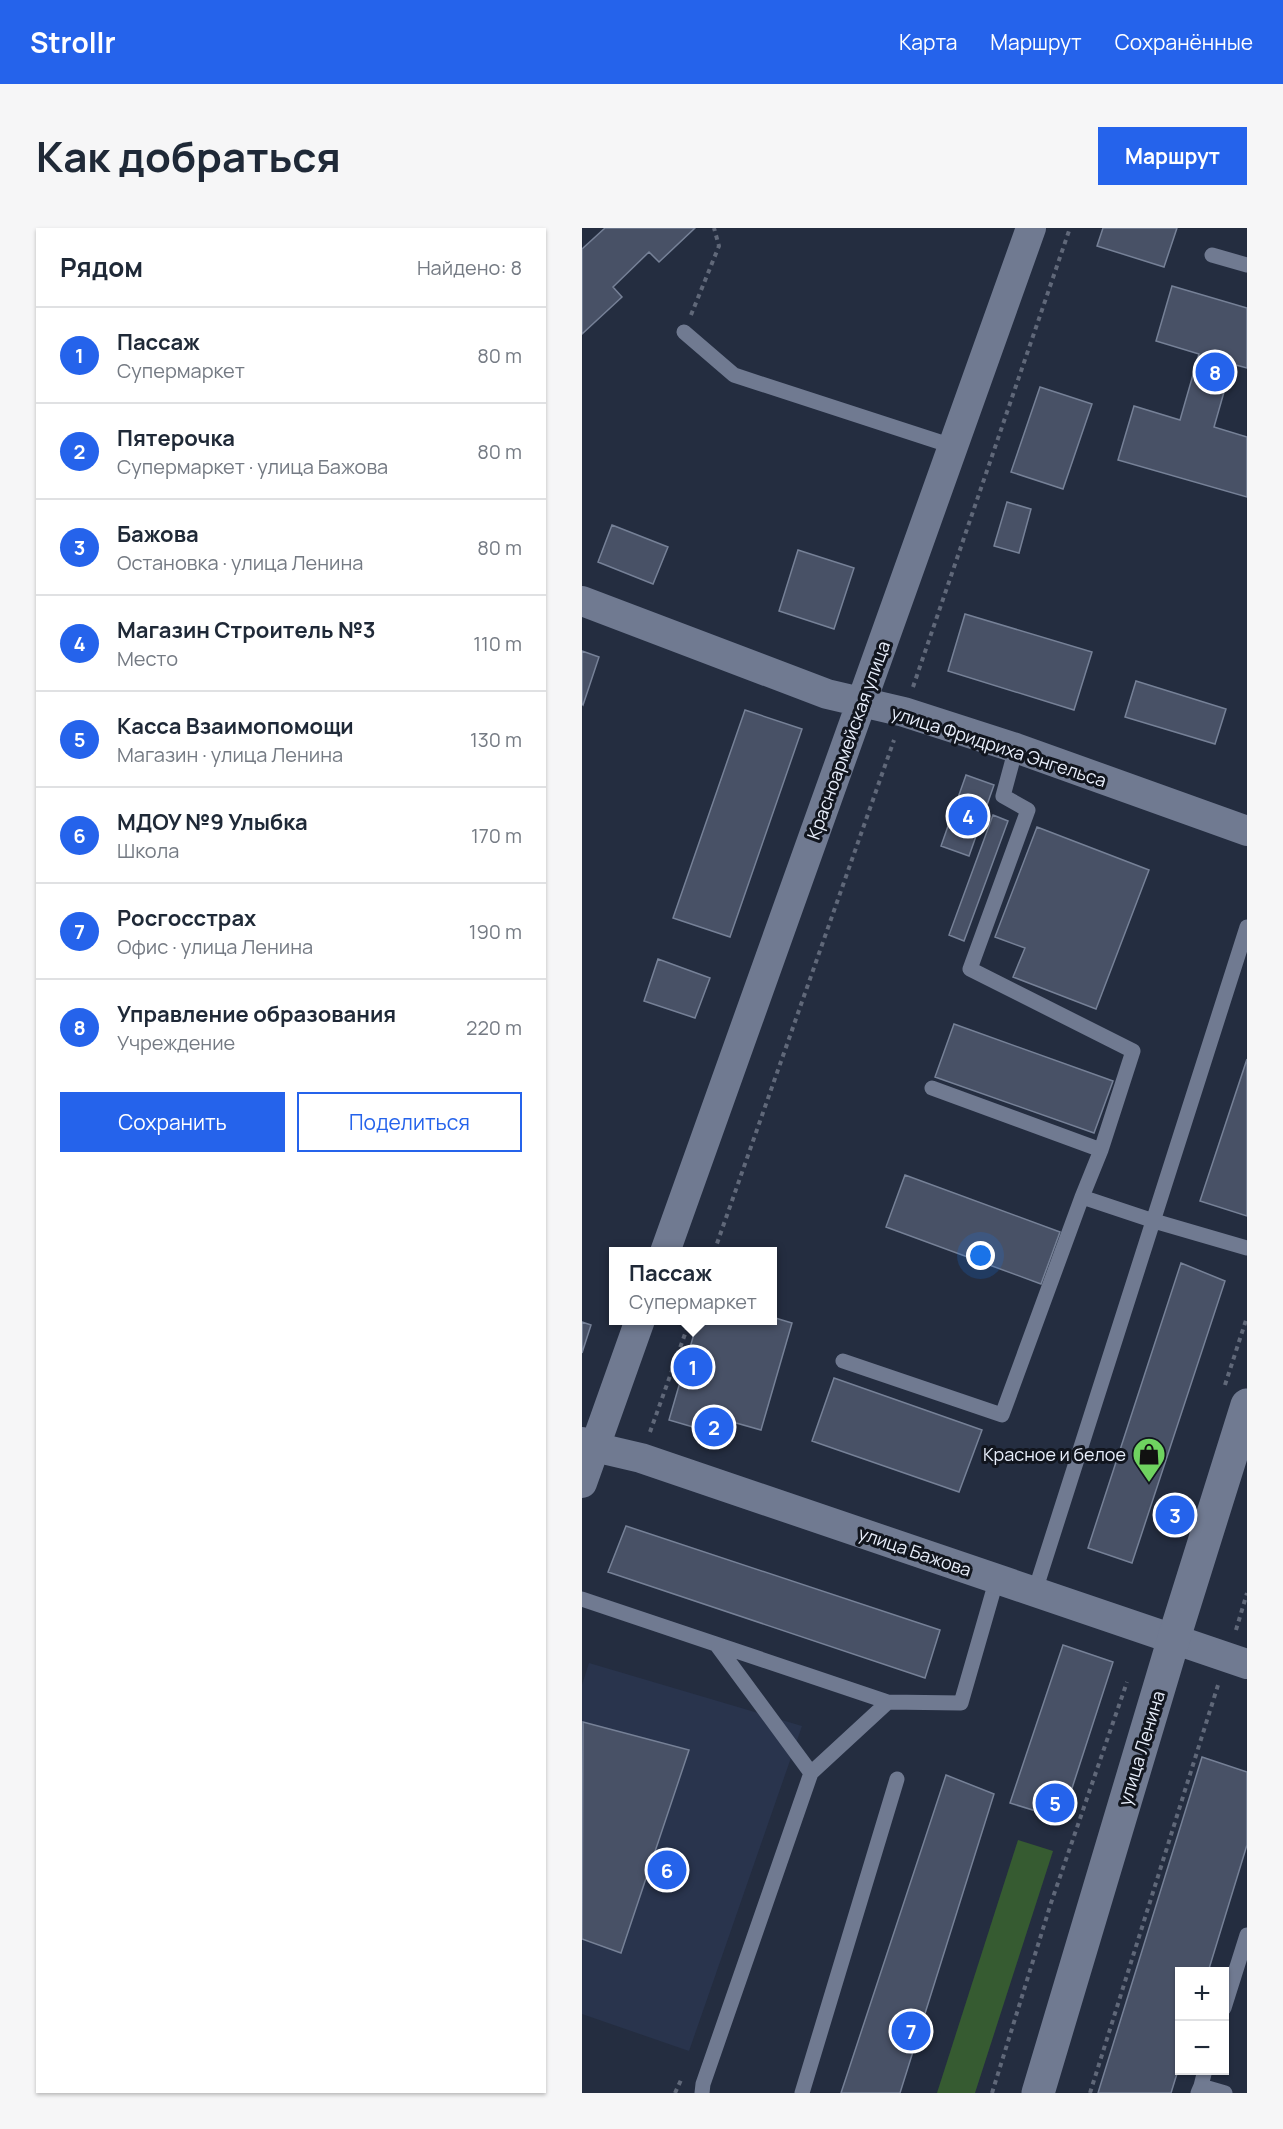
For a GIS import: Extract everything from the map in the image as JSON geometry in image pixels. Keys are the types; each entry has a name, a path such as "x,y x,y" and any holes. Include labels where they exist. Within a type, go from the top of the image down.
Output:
{"street":[{"name":"Красноармейская улица","path":"665,1247 1031,228"},
{"name":"улица Фридриха Энгельса","path":"582,601 827,694 904,712 1016,748 1247,831"},
{"path":"582,1483 588,1445 638,1325"},
{"name":"улица Ленина","path":"1038,2093 1174,1638 1247,1405"},
{"name":"улица Бажова","path":"588,1445 641,1458 1237,1661"}],"lane":[{"path":"1212,255 1247,265"},
{"path":"684,332 734,375 952,446"},
{"path":"843,1361 1002,1414 1101,1150 1133,1051 970,969 1028,810 1003,796 1016,748"},
{"path":"1035,1591 1247,927"},
{"path":"932,1088 1101,1150"},
{"path":"1082,1197 1247,1248"},
{"path":"582,1599 888,1702 961,1703 997,1578"},
{"path":"716,1644 811,1773"},
{"path":"702,2093 703,2084 811,1773 888,1702"},
{"path":"802,2093 897,1779"},
{"path":"1229,1992 1247,1935"},
{"path":"1199,2089 1225,2093"}],"path":[{"path":"684,332 719,246 714,228"},
{"path":"715,1247 904,712 1070,228"},
{"path":"641,1458 688,1325"},
{"path":"1090,2093 1237,1661 1247,1593"},
{"path":"992,2093 1051,1903 1130,1672"}],"shaded area":[{"path":"589,1663 802,1726 689,2051 582,2014 582,1685"}],"green space":[{"path":"1018,1840 1053,1851 975,2093 937,2093"}],"building":[{"path":"605,228 695,228 659,262 649,252 613,287 622,297 582,334 582,249"},
{"path":"1103,228 1177,228 1164,267 1097,246"},
{"path":"1172,286 1247,308 1247,368 1232,364 1214,427 1247,437 1247,497 1118,460 1134,406 1180,420 1199,354 1156,341"},
{"path":"1040,387 1092,404 1063,489 1011,472"},
{"path":"1007,502 1031,509 1019,553 994,546"},
{"path":"612,525 668,547 653,584 598,562"},
{"path":"798,550 854,568 834,629 779,611"},
{"path":"965,614 1092,652 1074,710 948,671"},
{"path":"582,651 599,657 583,705 582,704"},
{"path":"1136,681 1226,709 1215,744 1125,717"},
{"path":"745,710 802,729 730,937 673,918"},
{"path":"966,775 994,785 969,856 941,846"},
{"path":"993,815 1008,821 964,941 949,935"},
{"path":"1037,827 1149,870 1096,1009 1013,977 1025,948 995,937"},
{"path":"658,959 710,978 695,1018 644,1001"},
{"path":"954,1024 1113,1081 1094,1133 935,1077"},
{"path":"1247,1059 1247,1216 1200,1201"},
{"path":"905,1175 1060,1232 1041,1284 886,1227"},
{"path":"1181,1263 1225,1281 1132,1563 1088,1548"},
{"path":"777,1318 792,1323 761,1430 729,1421 724,1436 669,1420 697,1325 777,1325"},
{"path":"582,1322 591,1325 582,1353"},
{"path":"834,1378 982,1430 959,1492 812,1441"},
{"path":"626,1526 940,1630 925,1678 608,1572"},
{"path":"1063,1645 1113,1662 1062,1819 1010,1803"},
{"path":"583,1722 689,1750 621,1953 582,1939"},
{"path":"1202,1757 1247,1772 1247,1845 1210,1967 1175,1967 1177,2075 1171,2093 1098,2093"},
{"path":"946,1775 994,1794 900,2093 841,2093"}],"place":[{"name":"Управление образования","path":"1215,372"},
{"name":"Магазин Строитель №3","path":"968,816"},
{"name":"Пассаж","path":"693,1367"},
{"name":"Пятерочка","path":"714,1427"},
{"name":"Красное и белое","path":"1149,1483"},
{"name":"Бажова","path":"1175,1515"},
{"name":"Касса Взаимопомощи","path":"1055,1803"},
{"name":"МДОУ №9 Улыбка","path":"667,1870"},
{"name":"Росгосстрах","path":"911,2031"}]}
